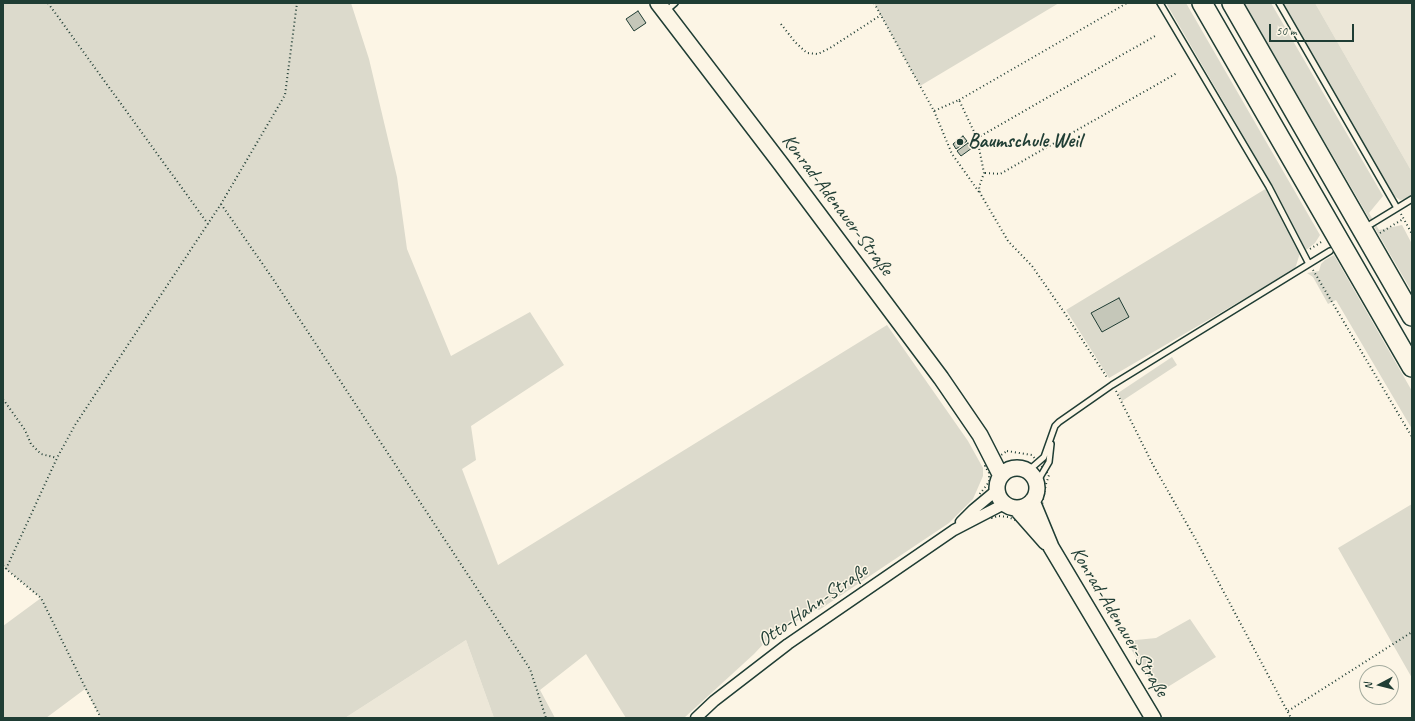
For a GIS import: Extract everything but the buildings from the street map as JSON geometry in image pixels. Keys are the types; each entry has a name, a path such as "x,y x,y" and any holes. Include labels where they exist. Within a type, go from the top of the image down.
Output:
{"highway":[{"path":"1202,3 1332,242 1412,367"},
{"path":"1232,3 1370,232 1412,316"}],"main road":[{"name":"Konrad-Adenauer-Straße","path":"666,6 942,378 980,435 1003,478 1000,499 1010,506 1051,547"},
{"path":"1003,478 1032,465 1032,475 1036,484 1035,496 1032,501 1023,507 1010,506"},
{"name":"Konrad-Adenauer-Straße","path":"1032,501 1051,547 1153,718"}],"street":[{"name":"Otto-Hahn-Straße","path":"954,530 1003,478"},
{"name":"Otto-Hahn-Straße","path":"696,718 720,697 788,644 954,530 1010,506"}],"lane":[{"path":"1160,3 1269,187 1309,264"},
{"path":"1279,3 1397,208"},
{"path":"1370,232 1397,208 1412,199"},
{"path":"1032,465 1044,457 1055,426 1059,422 1112,385 1309,264 1332,242"},
{"path":"1036,484 1049,462 1052,437"}],"path":[{"path":"48,3 208,224"},
{"path":"6,569 57,458 75,425 221,204 285,95 298,3"},
{"path":"874,3 934,111 952,154 980,193 1008,241 1032,266 1112,385 1153,465 1196,540 1291,718"},
{"path":"934,111 959,100 1127,3"},
{"path":"782,24 795,42 807,53 818,54 881,16"},
{"path":"977,138 1155,36"},
{"path":"984,173 1000,174 1177,74"},
{"path":"959,100 977,138 984,173 979,187 980,193"},
{"path":"221,204 278,286 530,669 546,718"},
{"path":"1397,208 1412,234"},
{"path":"1370,232 1403,219"},
{"path":"1304,253 1332,242"},
{"path":"1309,264 1412,437"},
{"path":"3,399 25,430 31,444 41,454 57,458"},
{"path":"1002,455 1007,451 1032,455 1032,465"},
{"path":"981,498 979,495 989,482 989,473 985,466 988,464"},
{"path":"3,565 41,598 101,718"},
{"path":"1288,711 1412,632"}],"shaded area":[{"path":"3,3 351,3 369,59 397,177 407,249 451,356 530,312 564,365 471,426 476,460 462,469 498,565 887,325 968,441 983,468 983,476 973,499 949,523 819,610 815,610 769,638 754,654 684,718 626,718 586,654 540,690 555,718 494,718 466,640 345,718 101,718 85,689 46,718 3,718 3,626 41,598 3,565"},
{"path":"874,3 1059,3 920,86"},
{"path":"1166,3 1186,3 1320,235 1315,243 1306,250 1272,185"},
{"path":"1244,3 1271,3 1383,196 1369,213 1379,230 1402,225 1412,244 1412,292"},
{"path":"1281,3 1315,3 1412,172 1412,195 1407,199 1400,200 1393,195"},
{"path":"1315,3 1412,3 1412,172"},
{"path":"1267,188 1300,253 1295,269 1109,378 1066,310"},
{"path":"1334,255 1412,391 1412,429 1336,300 1328,304 1313,277 1307,273 1319,271 1321,264"},
{"path":"1172,357 1177,365 1122,401 1118,393"},
{"path":"1412,504 1412,678 1338,548"},
{"path":"1190,619 1216,657 1158,693 1126,641 1156,638"},
{"path":"466,640 494,718 345,718"}],"place":[{"name":"Baumschule Weil","path":"960,142"}]}
